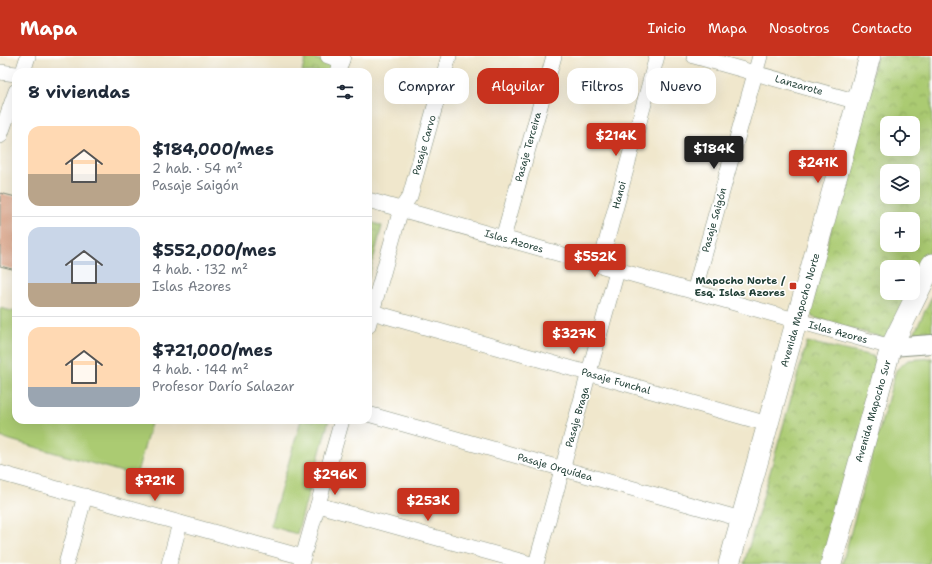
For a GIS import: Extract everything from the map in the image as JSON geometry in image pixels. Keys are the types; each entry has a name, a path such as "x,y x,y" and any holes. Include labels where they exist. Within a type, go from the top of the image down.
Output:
{"main road":[{"name":"Avenida Mapocho Norte","path":"729,564 870,56"},
{"name":"Avenida Mapocho Sur","path":"831,564 891,347 932,264"}],"street":[{"path":"24,68 28,56"},
{"name":"Pasaje Carvo","path":"372,312 400,210 410,196 449,56"},
{"name":"Pasaje Terceira","path":"503,238 554,56"},
{"name":"Hanoi","path":"600,265 657,56"},
{"name":"Lanzarote","path":"694,56 858,102"},
{"name":"Pasaje Saigón","path":"694,292 760,56"},
{"path":"0,72 12,74"},
{"path":"0,136 12,102"},
{"name":"Islas Azores","path":"372,201 891,347"},
{"name":"Pasaje Braga","path":"536,564 618,271"},
{"name":"Pasaje Funchal","path":"372,319 589,373 768,424"},
{"path":"891,347 932,344"},
{"name":"Pasaje Orquídea","path":"372,415 742,519"},
{"path":"0,473 180,523 302,560 341,424"},
{"path":"66,564 85,496"},
{"path":"318,505 532,564"},
{"path":"169,564 180,523"}],"green space":[{"path":"306,56 333,64 332,68 303,68"},
{"path":"877,56 932,56 932,246 920,271 920,260 880,260 880,300 905,300 884,338 812,317 809,312"},
{"path":"372,222 382,226 372,265"},
{"path":"932,296 932,333 914,334"},
{"path":"0,308 12,311 12,424 151,424 136,476 0,437"},
{"path":"807,342 873,356 879,369 823,564 744,564"},
{"path":"932,358 932,552 929,564 842,564 896,370 908,360"},
{"path":"300,424 328,424 297,534 270,526"}],"building":[{"path":"0,193 12,196 12,269 0,266"}],"place":[{"name":"Mapocho Norte / Esq. Islas Azores","path":"793,286"}]}
